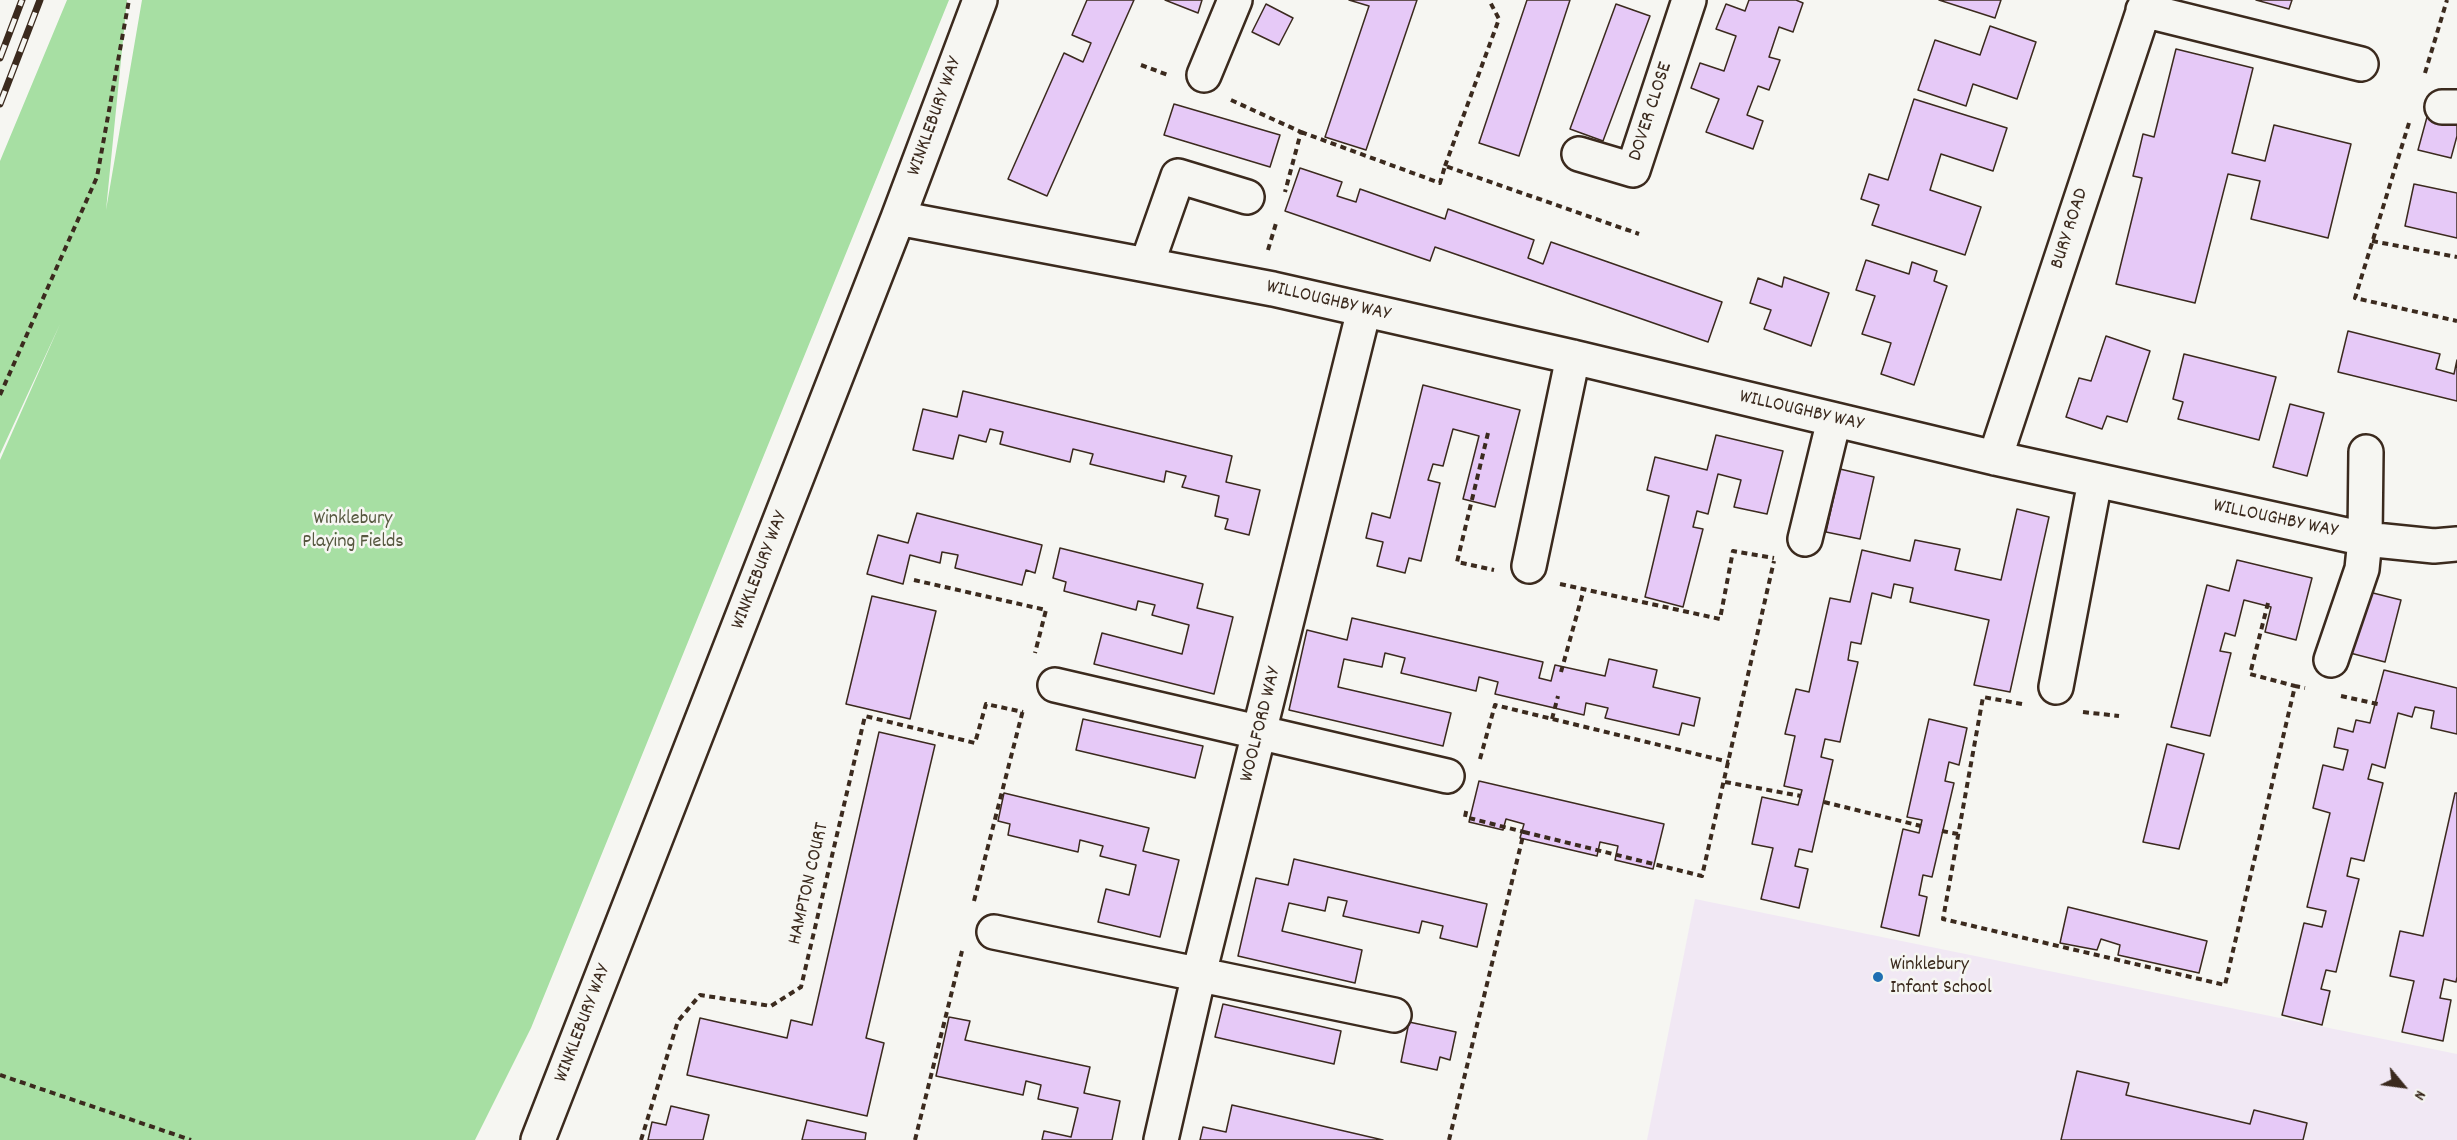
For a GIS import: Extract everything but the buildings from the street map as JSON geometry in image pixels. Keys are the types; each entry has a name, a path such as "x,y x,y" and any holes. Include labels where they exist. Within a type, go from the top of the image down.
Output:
{"street":[{"name":"WINKLEBURY WAY","path":"538,1140 898,218 980,0"},
{"path":"1189,76 1235,0"},
{"name":"DOVER CLOSE","path":"1579,154 1633,170 1689,0"},
{"path":"2145,5 2361,64"},
{"name":"BURY ROAD","path":"1995,458 2145,5"},
{"path":"1148,264 1178,176 1247,196"},
{"name":"WILLOUGHBY WAY","path":"898,218 1273,289 1573,357 2095,481 2365,539 2434,546 2457,544"},
{"name":"WOOLFORD WAY","path":"1161,1140 1199,974 1364,310"},
{"path":"1529,566 1573,357"},
{"path":"1806,532 1834,420"},
{"path":"2331,660 2362,569 2365,539 2366,452"},
{"path":"2065,699 2095,481"},
{"path":"1055,685 1260,732 1462,773"},
{"path":"994,932 1394,1015"}],"path":[{"path":"0,395 97,177 129,0"},
{"path":"1228,99 1301,132 1440,183 1499,19 1489,0"},
{"path":"2440,99 2448,0"},
{"path":"1141,65 1189,76"},
{"path":"2412,115 2355,298 2457,321"},
{"path":"1282,202 1301,132"},
{"path":"1445,166 1639,234"},
{"path":"1268,252 1280,212"},
{"path":"2372,241 2457,257"},
{"path":"1470,800 1464,818 1702,876 1775,559 1806,532"},
{"path":"1561,672 1584,589 1720,619 1733,551 1775,559"},
{"path":"914,580 1046,610 1034,656"},
{"path":"2268,603 2250,674 2314,690"},
{"path":"2029,705 1983,697 1943,919 2225,985 2295,686"},
{"path":"2336,694 2382,705"},
{"path":"1552,719 1558,696"},
{"path":"2065,699 2119,716"},
{"path":"974,902 1025,701"},
{"name":"HAMPTON COURT","path":"641,1140 678,1021 700,995 771,1006 801,987 865,716 975,742 986,704 1023,712"},
{"path":"1462,773 1495,705 1729,762"},
{"path":"1725,782 1801,796"},
{"path":"1824,802 1921,826"},
{"path":"1942,831 1958,834"},
{"path":"1449,1140 1524,832"},
{"path":"915,1140 963,947"},
{"path":"0,1075 192,1140"}],"shaded area":[{"name":"Winklebury Infant School","path":"1695,899 2457,1054 2457,1140 1647,1140"}],"green space":[{"name":"Winklebury Playing Fields","path":"67,0 127,0 106,210 142,0 949,0 531,1028 475,1140 0,1140 0,460 60,324 0,454 0,161"}],"railway":[{"path":"0,58 22,0"},
{"path":"0,104 40,0"}],"place":[{"name":"Winklebury Infant School","path":"1878,977"}]}
